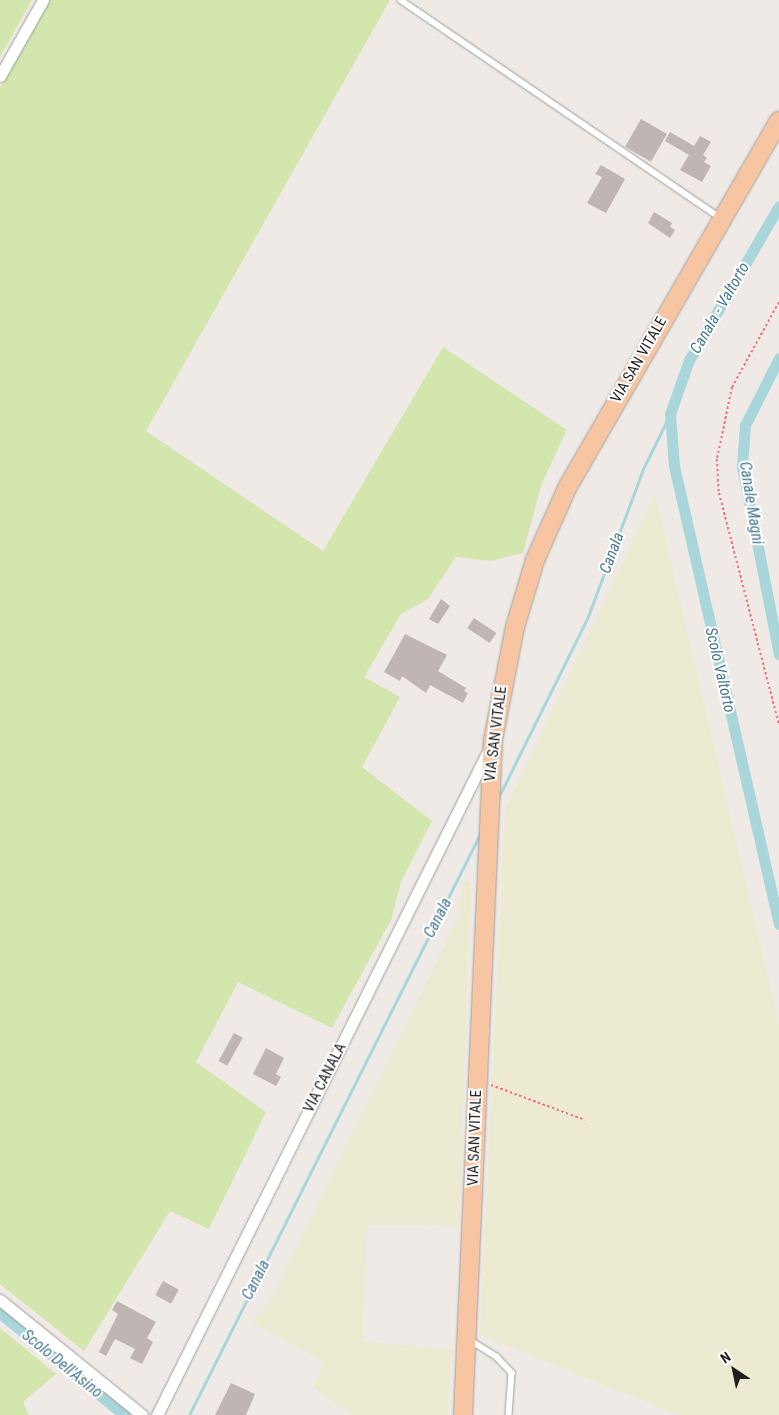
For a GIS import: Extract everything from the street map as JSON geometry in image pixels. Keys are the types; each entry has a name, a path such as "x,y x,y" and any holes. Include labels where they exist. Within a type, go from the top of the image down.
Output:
{"main road":[{"name":"VIA SAN VITALE","path":"463,1415 486,848 493,740 515,627 549,524 612,406 779,121"}],"street":[{"path":"0,76 43,0"},
{"name":"VIA CANALA","path":"157,1415 493,740"},
{"path":"0,1300 142,1415"}],"lane":[{"path":"402,0 722,219"},
{"path":"466,1337 498,1356 512,1373 509,1415"}],"path":[{"path":"779,302 732,387 717,459 720,493 779,725"},
{"path":"477,1080 585,1120"}],"shaded area":[{"path":"655,494 779,1024 779,1415 679,1415 480,1335 505,810"},
{"path":"465,881 471,884 459,1226 368,1225 362,1341 452,1350 448,1415 353,1415 314,1388 324,1361 252,1323 269,1304 460,914 458,905"}],"green space":[{"path":"0,0 32,0 0,57"},
{"path":"49,0 390,0 146,431 323,551 443,347 567,430 542,483 523,553 491,561 456,557 428,599 401,614 364,677 400,697 362,767 432,821 401,882 391,920 332,1028 238,982 196,1062 266,1112 209,1229 170,1211 84,1351 0,1284 0,88"},
{"path":"0,1328 56,1374 23,1402 29,1415 0,1415"}],"building":[{"path":"641,119 667,134 651,162 625,147"},
{"path":"670,132 694,146 700,136 711,142 703,155 707,158 704,162 711,166 702,182 680,170 689,155 665,141"},
{"path":"601,165 625,179 606,213 587,203 602,177 595,174"},
{"path":"654,212 672,223 670,227 675,230 670,238 648,223"},
{"path":"441,599 450,606 438,624 429,619"},
{"path":"474,618 496,633 490,643 467,628"},
{"path":"405,634 447,655 438,671 466,688 464,691 468,693 463,703 430,685 426,693 402,676 400,681 384,672"},
{"path":"234,1033 243,1038 227,1066 218,1061"},
{"path":"266,1048 284,1058 276,1074 281,1077 276,1086 253,1074"},
{"path":"163,1281 179,1290 171,1304 155,1295"},
{"path":"117,1301 156,1322 147,1338 153,1342 142,1364 130,1358 135,1349 115,1339 106,1356 99,1352 118,1314 112,1310"},
{"path":"231,1383 255,1394 246,1415 215,1415"}],"waterway":[{"name":"Scolo Valtorto","path":"779,206 689,360 670,414 674,466 779,924"},
{"name":"Canale Magni","path":"779,358 745,425 742,466 779,654"},
{"name":"Canala","path":"498,798 587,619 643,469 670,414"},
{"name":"Canala","path":"189,1415 482,830"},
{"name":"Scolo Dell'Asino","path":"0,1313 124,1415"}],"water label":[{"name":"Canala - Valtorto","path":"720,308"}]}
